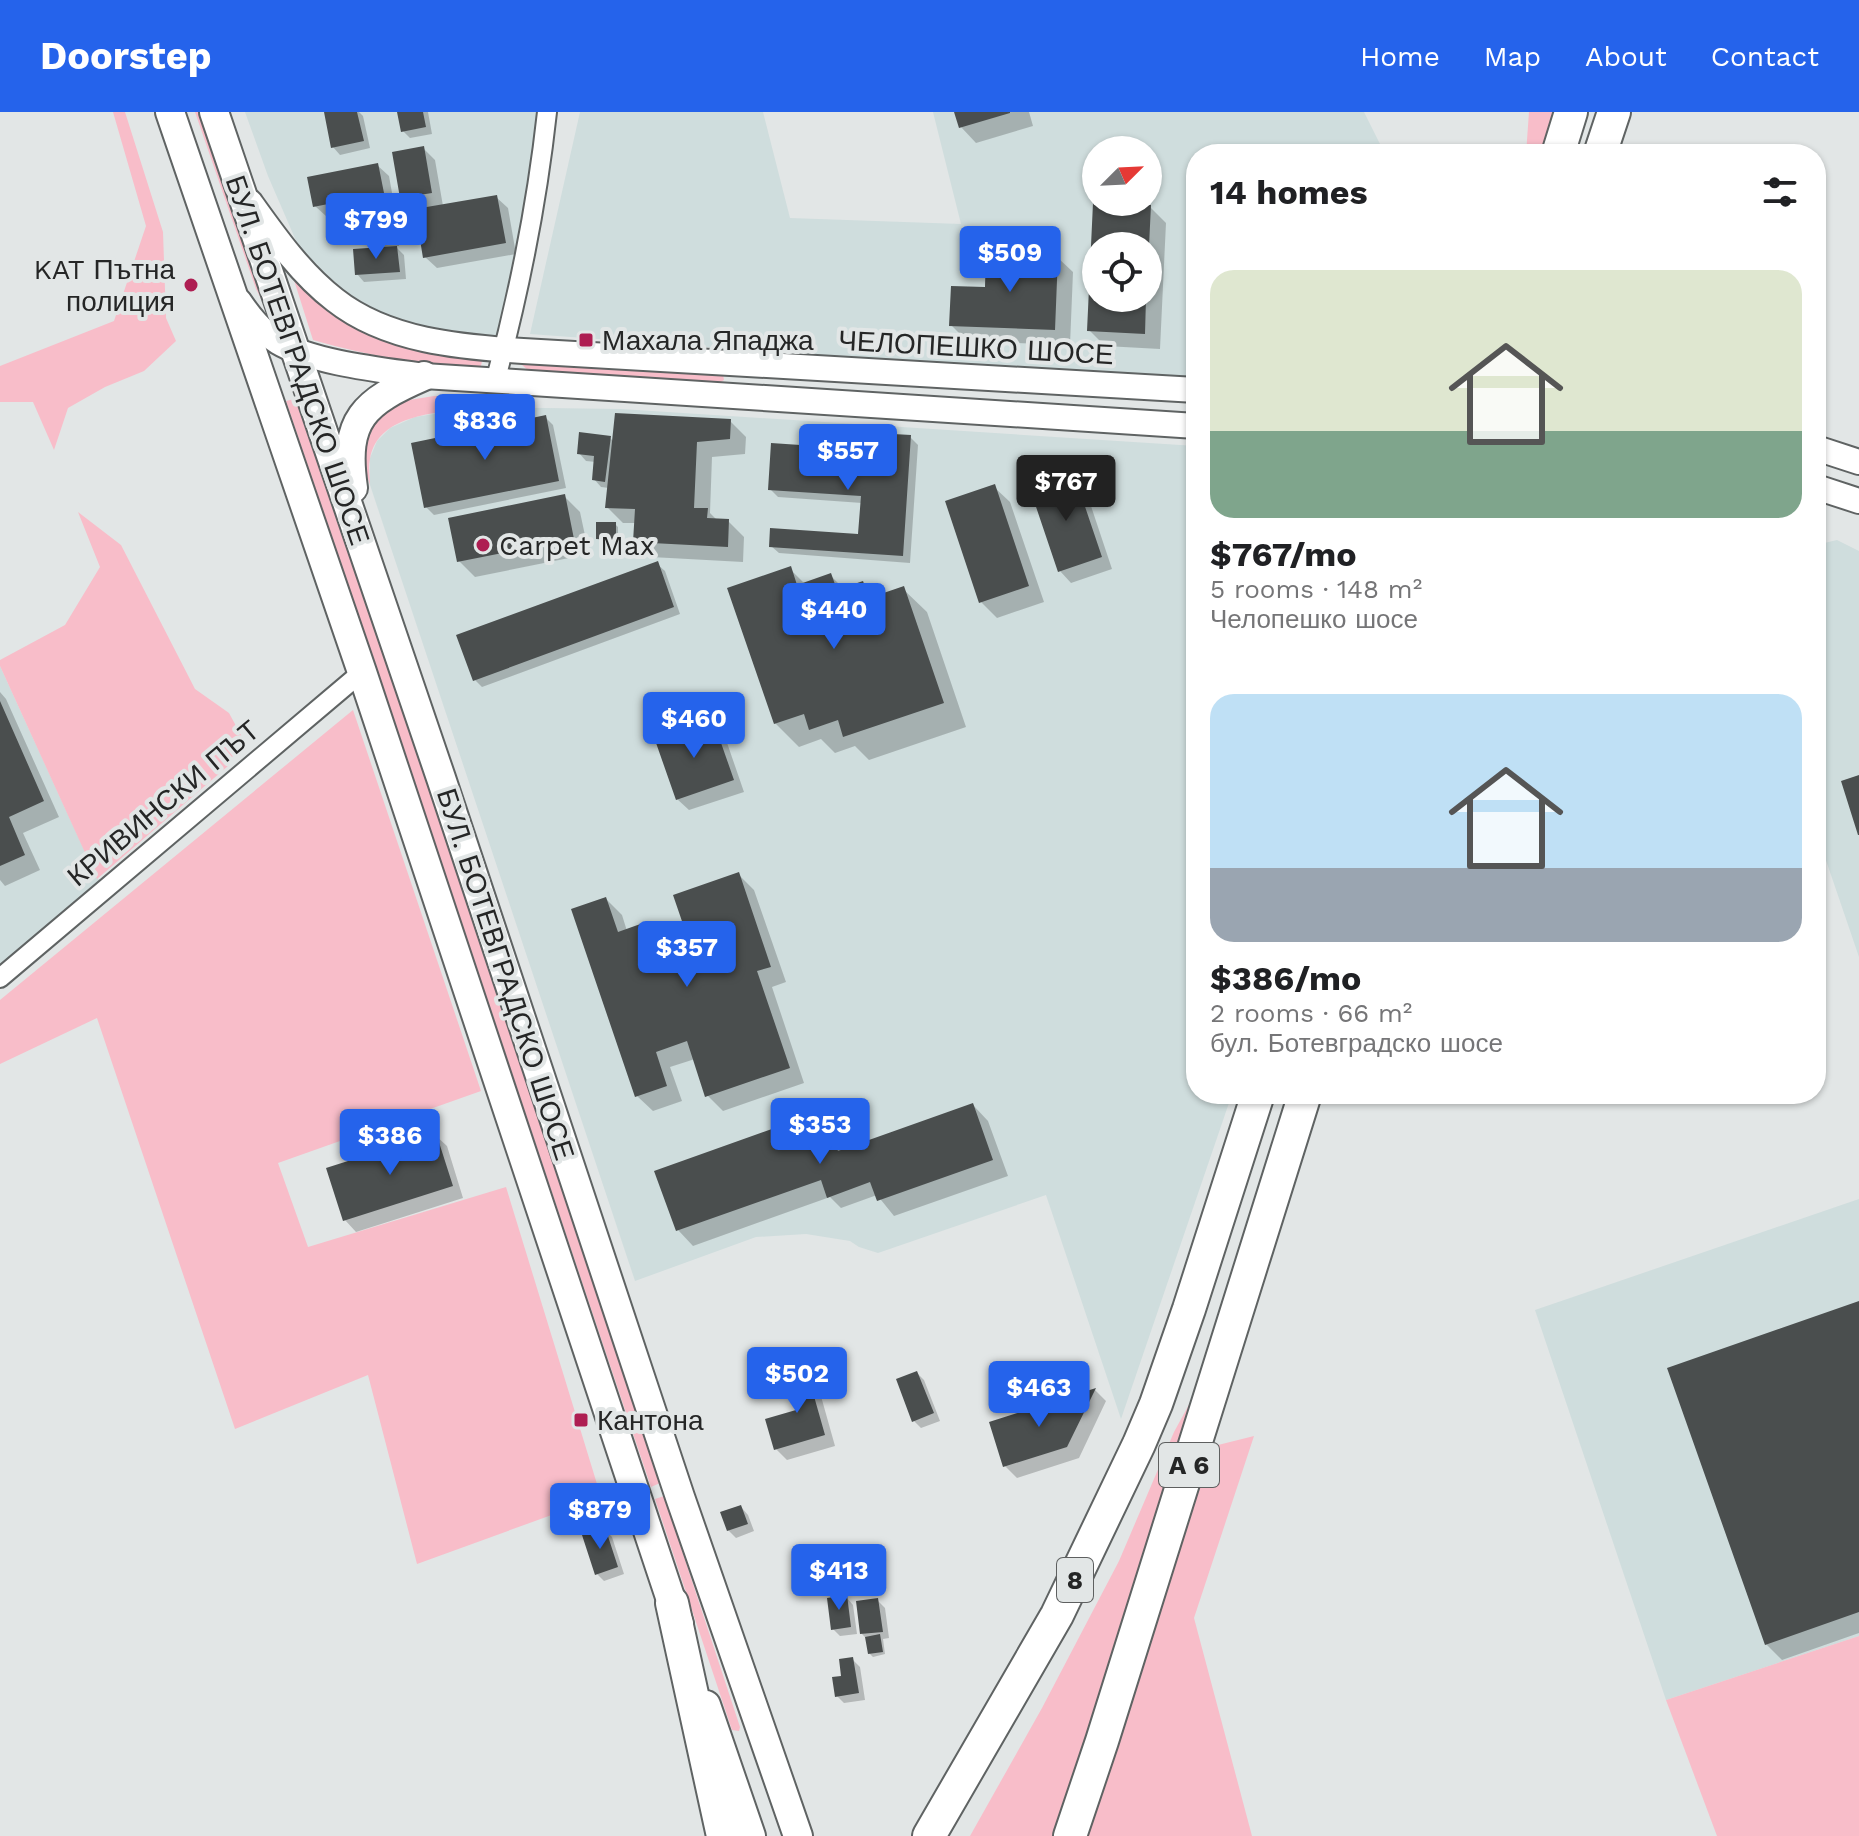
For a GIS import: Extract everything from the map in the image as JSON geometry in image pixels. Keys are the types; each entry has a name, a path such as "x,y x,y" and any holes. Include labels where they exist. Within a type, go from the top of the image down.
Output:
{"highway":[{"path":"1561,144 1571,112"},
{"path":"1603,144 1614,112"},
{"name":"8","path":"929,1836 1057,1615 1124,1478 1156,1404 1180,1336 1255,1104"},
{"name":"A 6","path":"951,1836 1073,1619 1146,1475 1218,1283 1270,1104"},
{"name":"A 6","path":"1070,1836 1302,1104"},
{"path":"672,1603 723,1836"}],"main road":[{"name":"БУЛ. БОТЕВГРАДСКО ШОСЕ","path":"170,112 362,672 751,1836"},
{"name":"БУЛ. БОТЕВГРАДСКО ШОСЕ","path":"214,112 680,1497 798,1836"},
{"name":"ЧЕЛОПЕШКО ШОСЕ","path":"239,188 313,280 356,314 407,334 504,350 1186,389"},
{"path":"229,287 255,324 276,341 294,350 424,376 1186,425"},
{"path":"360,540 351,472 353,433 372,403 387,392 424,376"},
{"path":"1826,451 1859,462"},
{"path":"1826,490 1859,501"}],"street":[{"path":"495,382 518,296 530,234 547,112"},
{"name":"КРИВИНСКИ ПЪТ","path":"0,978 362,672"}],"shaded area":[{"path":"113,112 125,112 163,232 166,318 176,341 144,371 105,387 68,408 54,450 33,402 0,402 0,366 114,321 146,226"},
{"path":"195,112 201,112 267,310 256,289"},
{"path":"245,112 547,112 504,350 440,342 313,280 268,176"},
{"path":"580,112 763,112 790,218 961,224 933,112 1364,112 1380,144 1186,144 1186,379 1083,375 530,334"},
{"path":"1529,112 1554,112 1543,144 1527,144"},
{"path":"293,277 321,306 372,334 424,352 483,358 480,369 396,359 313,340"},
{"path":"526,361 718,372 724,380 717,384 530,372 521,364"},
{"path":"434,396 479,397 478,407 414,418 398,423 385,432 375,444 370,459 370,485 362,459 369,430 382,413 403,401"},
{"path":"298,398 660,1483 651,1487 286,401"},
{"path":"478,407 621,409 1186,445 1186,1104 1229,1104 1121,1419 1046,1195 878,1253 850,1241 806,1234 756,1237 635,1281 370,485 370,458 377,441 390,428 415,417"},
{"path":"78,512 121,545 195,689 229,713 242,737 228,766 97,879 0,666 0,660 65,625 100,567"},
{"path":"1837,540 1859,551 1859,957 1826,860 1826,543"},
{"path":"0,666 97,878 108,886 0,978"},
{"path":"353,710 481,1091 278,1163 308,1247 506,1187 601,1497 417,1564 368,1375 235,1429 97,1018 0,1064 0,1000"},
{"path":"1859,1199 1859,1636 1666,1700 1535,1310"},
{"path":"1192,1399 1170,1483 1054,1836 970,1836 1119,1561 1174,1432"},
{"path":"1254,1436 1194,1618 1252,1836 1084,1836 1210,1447"},
{"path":"664,1496 739,1731 732,1730 655,1499"},
{"path":"1859,1636 1859,1836 1717,1836 1666,1700"}],"building":[{"path":"324,112 357,112 364,141 331,148"},
{"path":"397,112 423,112 426,127 401,132"},
{"path":"954,112 1010,112 1010,113 959,128"},
{"path":"424,146 432,193 400,198 392,152"},
{"path":"378,163 384,193 313,207 307,177"},
{"path":"497,195 506,243 423,258 415,209"},
{"path":"391,216 393,239 372,241 371,217"},
{"path":"1092,216 1150,216 1150,232 1092,232"},
{"path":"397,246 400,272 355,275 353,249"},
{"path":"986,252 1058,255 1055,330 949,326 951,286 985,287"},
{"path":"1088,312 1146,312 1145,334 1087,331"},
{"path":"615,413 731,419 730,439 697,442 694,508 708,508 707,518 729,519 728,547 633,542 635,509 605,508"},
{"path":"546,415 559,481 424,508 411,443"},
{"path":"579,432 611,436 605,482 592,480 594,456 577,454"},
{"path":"875,433 911,435 903,556 769,547 770,528 858,534 861,496 768,490 771,443 874,450"},
{"path":"1074,474 1102,557 1058,572 1030,489"},
{"path":"995,484 1029,586 979,603 945,501"},
{"path":"565,494 574,539 457,562 448,518"},
{"path":"596,522 616,522 616,540 596,539"},
{"path":"658,561 674,607 473,681 456,635"},
{"path":"791,566 797,585 831,573 837,590 863,581 869,598 904,586 944,703 843,737 838,720 809,730 804,714 774,724 727,588"},
{"path":"0,701 44,801 9,817 25,855 0,866"},
{"path":"713,720 734,780 676,800 655,740"},
{"path":"1859,775 1859,835 1858,835 1841,781"},
{"path":"739,872 771,967 757,971 790,1068 705,1097 687,1041 656,1052 667,1086 635,1097 571,909 606,897 618,932 646,922 653,941 685,930 673,895"},
{"path":"973,1103 993,1160 877,1201 870,1182 827,1198 821,1180 676,1231 654,1171 800,1119 810,1149 834,1141 838,1151"},
{"path":"436,1133 453,1186 343,1221 326,1168"},
{"path":"1859,1301 1859,1612 1765,1645 1667,1368"},
{"path":"806,1368 825,1435 774,1450 765,1419 796,1410 786,1374"},
{"path":"917,1371 934,1413 912,1422 896,1379"},
{"path":"1096,1388 1067,1447 1003,1467 989,1422"},
{"path":"741,1505 748,1524 727,1531 720,1512"},
{"path":"605,1527 618,1567 595,1575 582,1535"},
{"path":"847,1595 851,1627 831,1630 827,1598"},
{"path":"878,1598 883,1632 860,1634 856,1601"},
{"path":"880,1634 883,1652 868,1654 865,1637"},
{"path":"853,1657 859,1693 835,1697 832,1677 841,1676 839,1659"}],"place":[{"name":"KAT Пътна полиция","path":"191,285"},
{"name":"Махала Япаджа","path":"586,340"},
{"name":"Carpet Max","path":"483,545"},
{"name":"Кантона","path":"581,1420"}]}
